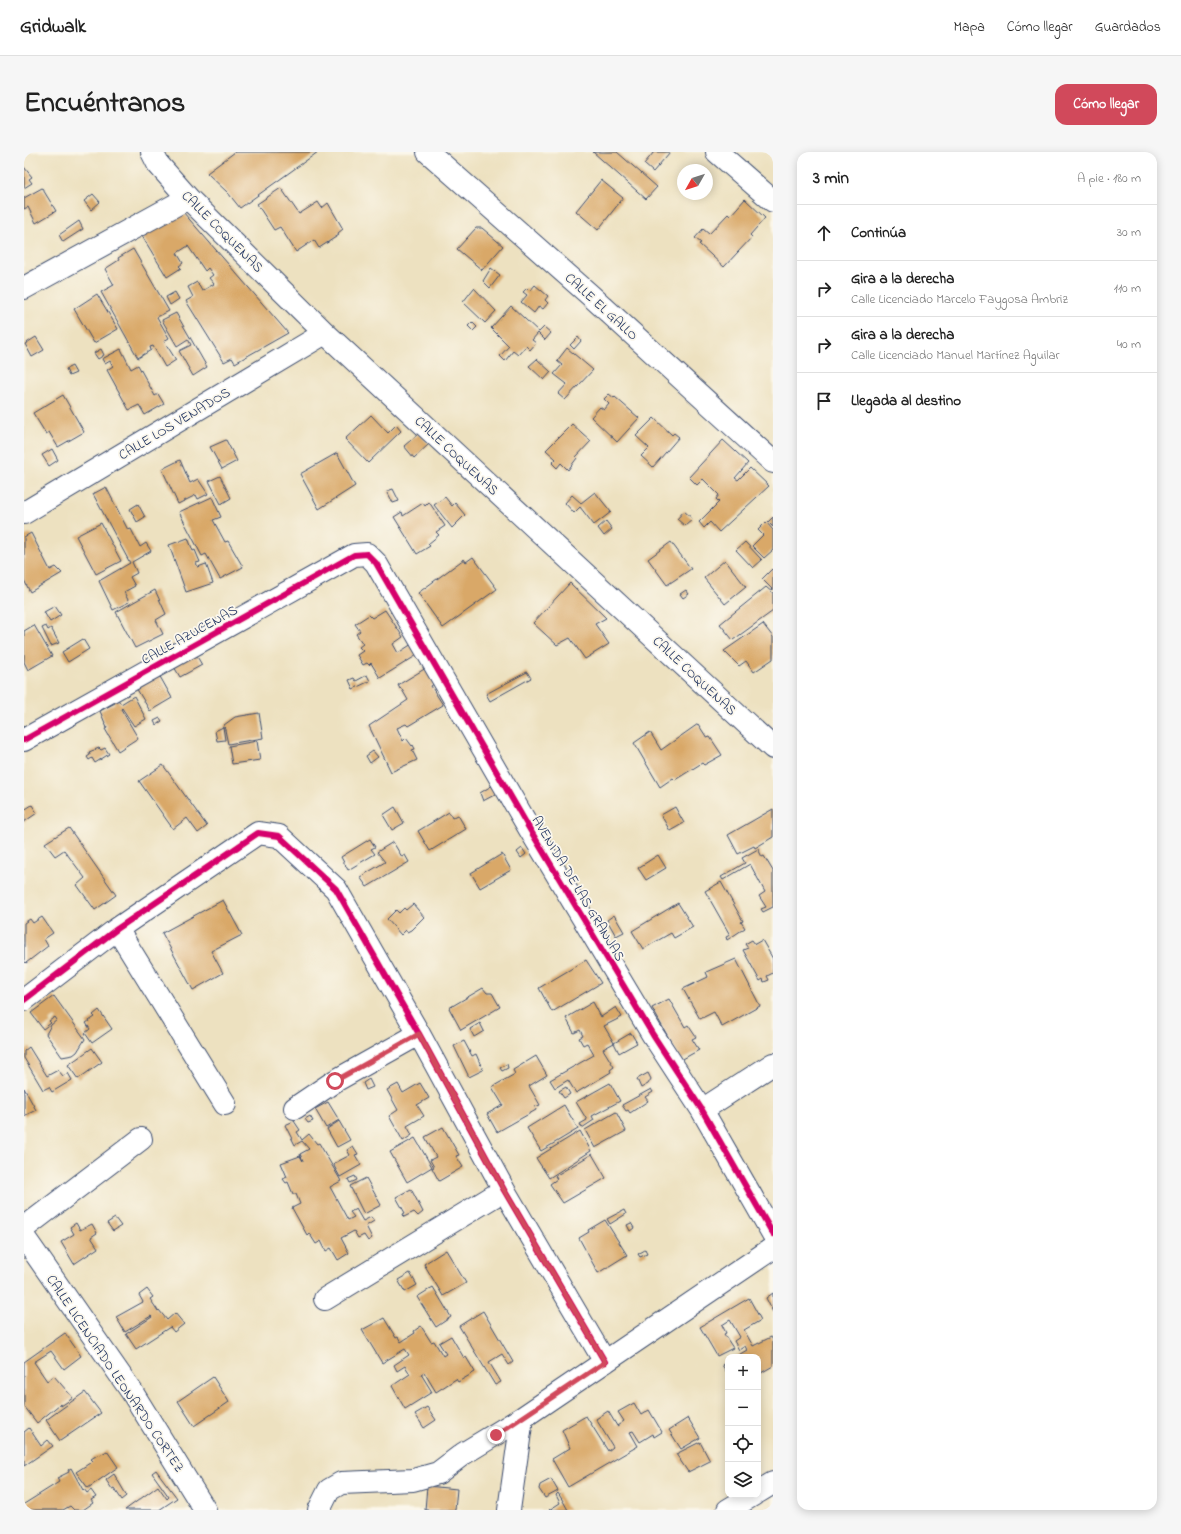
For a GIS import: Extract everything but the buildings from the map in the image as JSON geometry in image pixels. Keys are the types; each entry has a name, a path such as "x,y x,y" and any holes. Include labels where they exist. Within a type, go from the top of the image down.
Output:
{"street":[{"name":"CALLE COQUENAS","path":"152,152 158,164 188,198 325,332 773,748"},
{"name":"CALLE EL GALLO","path":"428,152 595,300 773,462"},
{"path":"717,152 773,201"},
{"path":"24,288 188,198"},
{"name":"CALLE LOS VENADOS","path":"24,513 325,332"},
{"name":"CALLE AZUCENAS","path":"24,740 354,555 367,554"},
{"name":"AVENIDA DE LAS GRANJAS","path":"367,554 376,563 529,828 653,1034 702,1110 773,1234"},
{"path":"24,1000 117,929 258,833 279,836 336,889 419,1034 504,1190 605,1362"},
{"path":"117,929 225,1104"},
{"path":"295,1108 335,1081 419,1034"},
{"path":"702,1110 773,1064"},
{"path":"24,1228 141,1140"},
{"path":"325,1299 504,1190"},
{"name":"CALLE LICENCIADO LEONARDO CORTEZ","path":"24,1237 132,1392 206,1510"},
{"path":"319,1510 329,1490 341,1483 412,1480 438,1473 463,1454 522,1418 773,1248"},
{"path":"508,1510 522,1418"},
{"path":"761,1490 773,1483"},
{"path":"728,1510 748,1498"}],"cycle path":[{"path":"24,740 354,555 367,554 376,563 529,828 653,1035 702,1110 773,1234"},
{"path":"24,1000 117,929 258,833 279,836 336,889 419,1034 504,1190 605,1362"}],"route":[{"path":"335,1081 419,1034 504,1190 605,1362 496,1435"}]}
